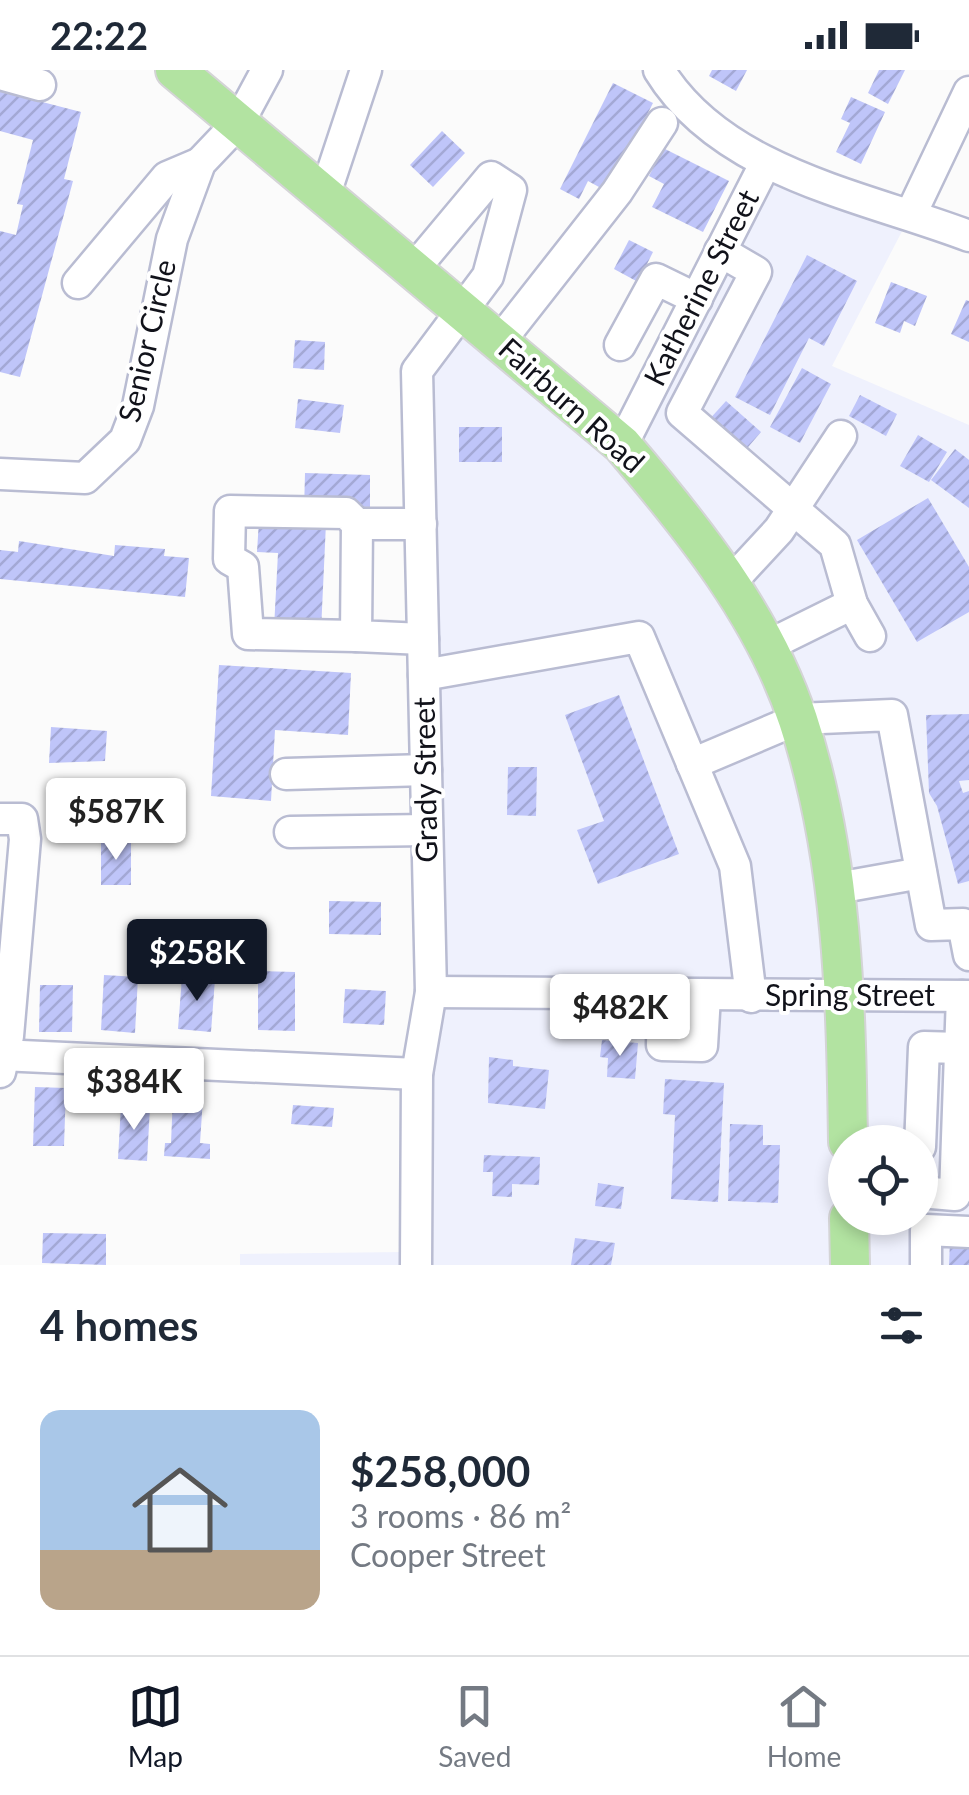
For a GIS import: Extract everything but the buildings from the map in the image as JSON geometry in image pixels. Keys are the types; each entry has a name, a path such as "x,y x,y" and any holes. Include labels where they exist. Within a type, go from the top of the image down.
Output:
{"main road":[{"name":"Fairburn Road","path":"174,70 622,445 682,516 730,583 798,718 836,888 846,998 848,1125"},
{"path":"849,1235 850,1265"}],"street":[{"name":"Senior Circle","path":"0,474 85,478 125,440 138,406 172,239 200,163 239,122 267,70"},
{"path":"326,194 366,70"},
{"path":"659,70 699,116 765,164"},
{"path":"0,74 40,85"},
{"path":"911,214 969,92"},
{"path":"500,341 617,192 662,123"},
{"path":"78,283 167,178 200,163"},
{"name":"Katherine Street","path":"622,445 765,164 969,236"},
{"name":"Grady Street","path":"414,269 491,177 511,190 488,276 417,371 431,992 418,1074 416,1265"},
{"path":"720,252 756,272 682,413 834,546 852,604 870,636"},
{"path":"620,345 656,279 697,299"},
{"path":"730,583 792,510 841,436"},
{"path":"356,636 356,524 346,513 230,511 229,559 244,567 248,634 423,639"},
{"path":"356,524 420,524"},
{"path":"766,648 852,604"},
{"path":"424,675 639,637 736,866 750,996"},
{"path":"692,764 798,718 892,715 930,926 963,924 969,955"},
{"path":"286,774 426,770"},
{"path":"11,819 24,839 1,1061 418,1074"},
{"path":"290,832 428,830"},
{"path":"836,888 921,873"},
{"name":"Spring Street","path":"431,992 704,1009 750,996 966,996"},
{"path":"938,1194 955,1196 960,1048 966,996"},
{"path":"663,1008 662,1045 689,1046 702,1046 704,1009"},
{"path":"921,1125 924,1048 960,1048"},
{"path":"934,1265 926,1265 926,1230 969,1232"}],"shaded area":[{"path":"765,164 911,214 832,366 969,425 969,1265 240,1265 240,1254 403,1252 417,1074 417,371 463,309 622,445"}]}
